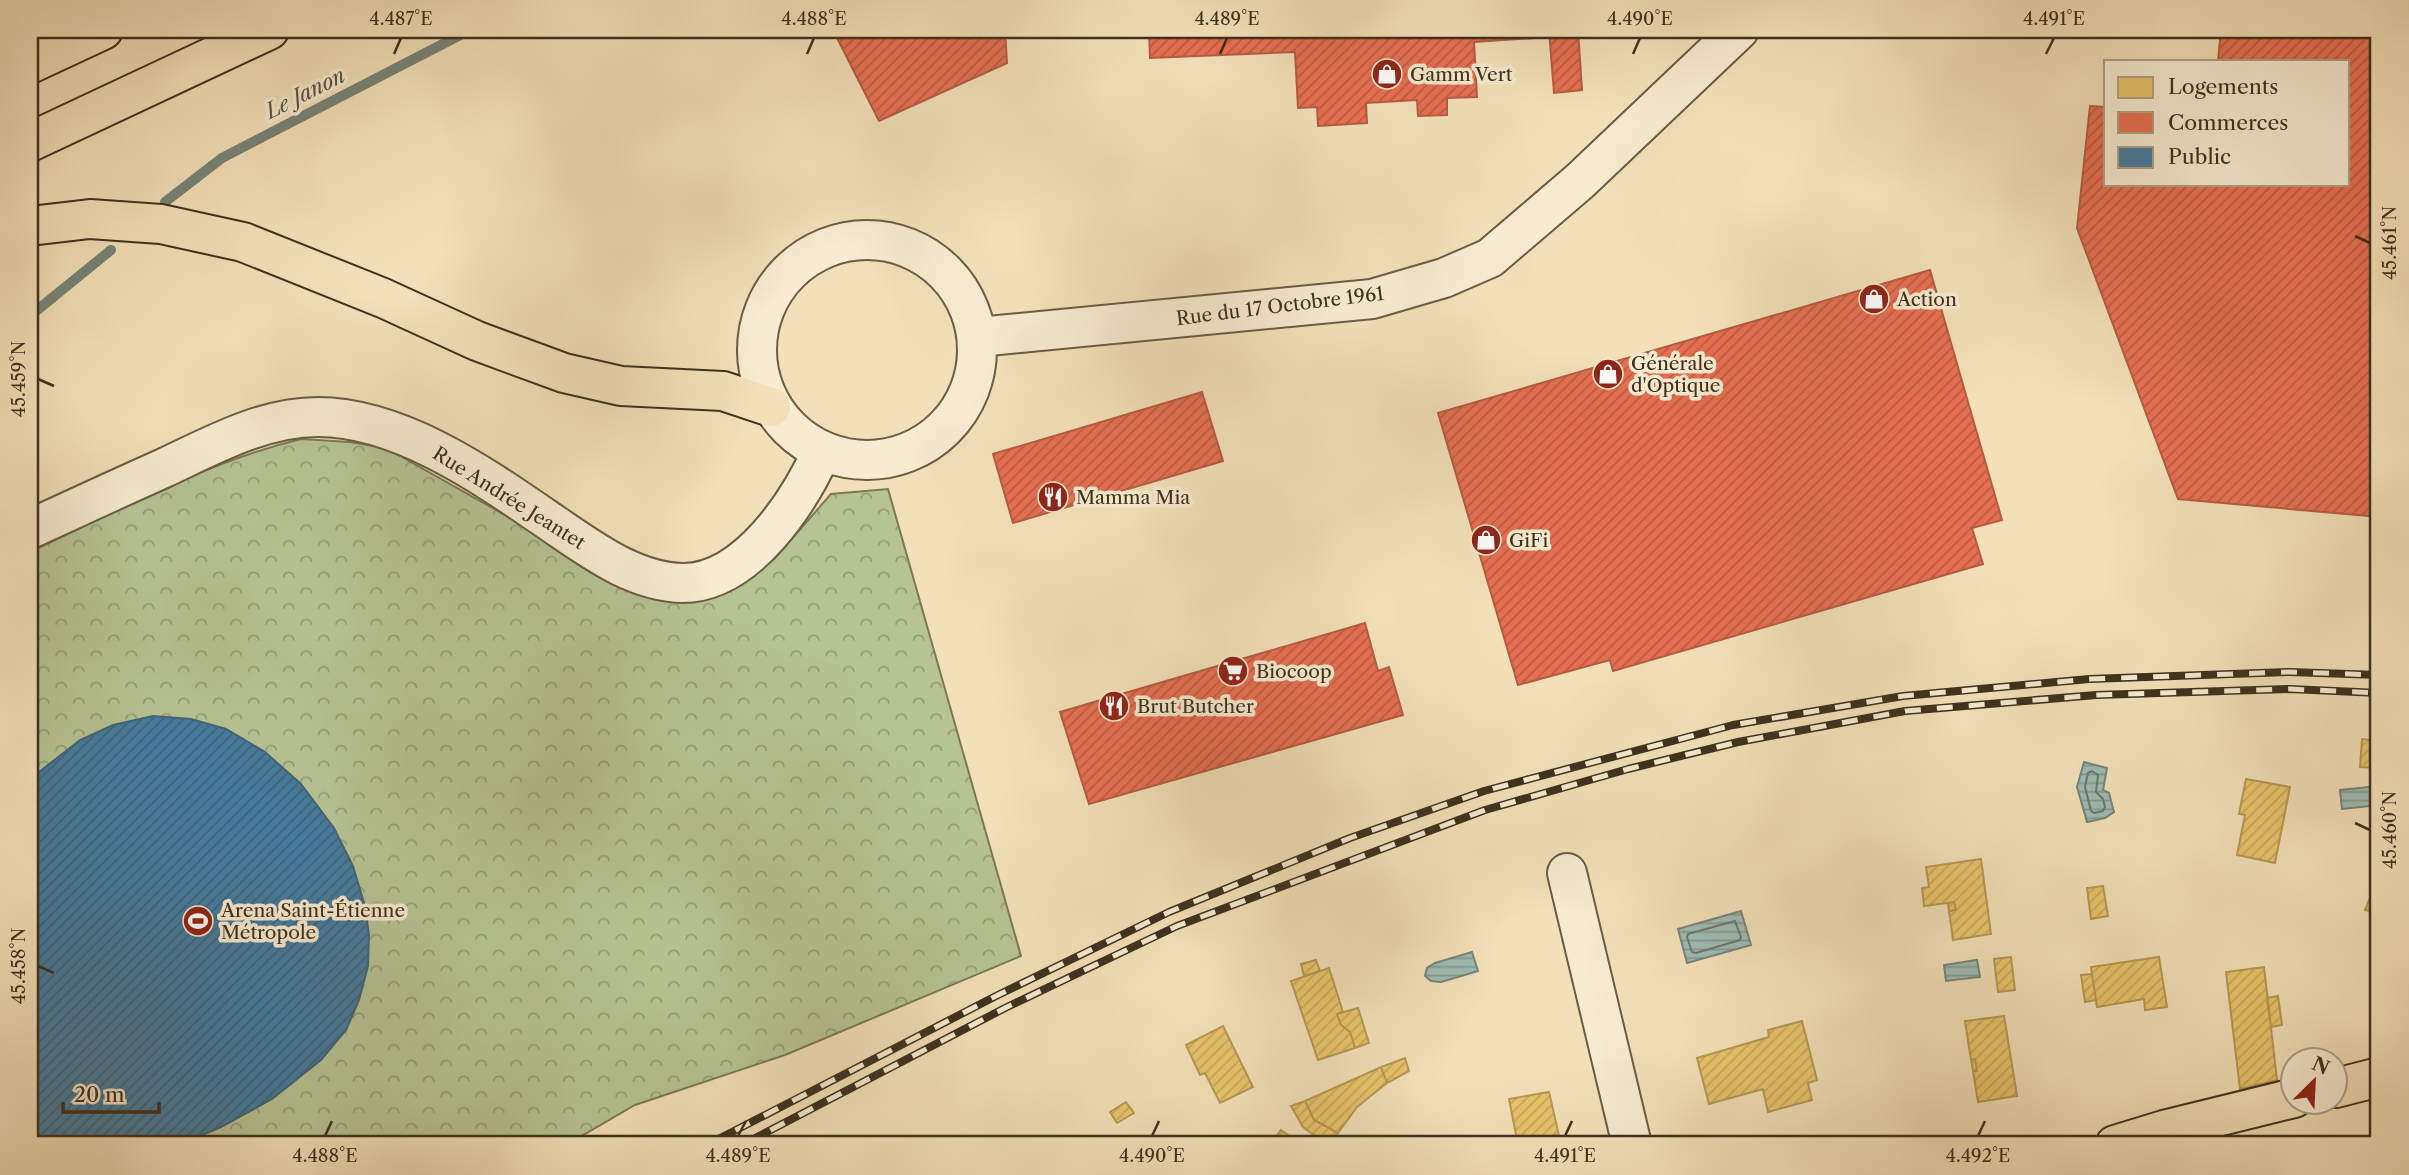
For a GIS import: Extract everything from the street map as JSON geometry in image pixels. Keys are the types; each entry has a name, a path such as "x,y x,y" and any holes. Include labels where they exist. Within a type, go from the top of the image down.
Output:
{"main road":[{"path":"30,64 103,30"},
{"path":"30,142 269,30"},
{"path":"30,226 90,219 161,224 243,242 383,298 477,341 564,373 621,386 723,391 771,407"},
{"path":"2350,1084 2379,1077"},
{"path":"2115,1145 2280,1101"}],"street":[{"name":"Rue du 17 Octobre 1961","path":"978,337 1372,299 1444,278 1489,258 1560,198 1740,30"},
{"path":"853,241 887,242 919,253 946,273 966,300 978,337 976,369 964,405 940,433 908,452 872,460 822,451 806,442 771,407 761,385 757,360 760,327 772,295 793,269 821,251 853,241"},
{"name":"Rue Andrée Jeantet","path":"30,529 234,436 274,421 319,417 368,424 416,441 515,498 606,559 655,580 685,583 714,576 746,558 795,499 822,451"},
{"path":"1567,873 1632,1145"}],"green space":[{"path":"301,439 350,442 386,448 606,572 741,583 775,558 831,494 888,489 1021,956 785,1055 635,1105 566,1145 30,1145 30,552 197,474"}],"water":[{"path":"2084,762 2107,768 2103,790 2109,793 2114,812 2105,818 2087,822 2077,787"},
{"path":"2378,786 2379,805 2342,809 2340,790"},
{"path":"1741,911 1751,945 1687,963 1678,929"},
{"path":"1472,952 1478,971 1441,982 1431,981 1425,976 1427,968 1435,963"},
{"path":"1977,960 1980,977 1946,981 1944,965"}],"building: Logements":[{"path":"2362,739 2379,741 2379,768 2360,767"},
{"path":"2246,779 2290,787 2275,863 2237,855 2245,815 2239,814"},
{"path":"1981,859 1991,934 1953,940 1949,911 1956,910 1954,902 1924,906 1922,888 1929,887 1926,867"},
{"path":"2379,876 2379,915 2365,910"},
{"path":"2103,886 2108,916 2091,919 2087,888"},
{"path":"1954,902 1956,910 1949,911 1948,903"},
{"path":"2011,957 2015,990 1998,992 1994,959"},
{"path":"2159,957 2167,1007 2145,1010 2144,999 2097,1007 2091,967"},
{"path":"1316,960 1320,971 1304,976 1301,964"},
{"path":"2264,967 2277,1080 2240,1089 2226,972"},
{"path":"1329,968 1343,1012 1337,1014 1341,1025 1350,1032 1355,1048 1318,1060 1291,981"},
{"path":"2092,974 2096,1000 2085,1002 2081,975"},
{"path":"2278,996 2282,1025 2271,1027 2267,998"},
{"path":"1358,1008 1369,1043 1355,1048 1350,1032 1341,1025 1337,1014"},
{"path":"2004,1016 2017,1096 1978,1102 1973,1071 1977,1071 1975,1059 1971,1060 1965,1021"},
{"path":"1802,1021 1817,1080 1808,1083 1812,1100 1768,1112 1763,1089 1709,1104 1697,1058 1769,1037 1768,1030"},
{"path":"1223,1026 1253,1087 1220,1103 1205,1073 1200,1075 1186,1045"},
{"path":"1405,1058 1409,1071 1387,1083 1381,1067"},
{"path":"1975,1059 1977,1071 1973,1071 1971,1060"},
{"path":"1381,1067 1387,1083 1357,1107 1338,1133 1314,1120 1305,1101"},
{"path":"1549,1092 1559,1136 1554,1135 1556,1145 1518,1145 1509,1099"},
{"path":"1305,1101 1314,1120 1338,1133 1334,1138 1330,1136 1325,1143 1303,1127 1291,1106"},
{"path":"1126,1102 1134,1113 1117,1123 1110,1112"},
{"path":"1281,1130 1302,1145 1270,1145"},
{"path":"1330,1136 1334,1138 1344,1145 1323,1145"}],"building: Commerces":[{"path":"1005,30 1007,63 879,121 834,32"},
{"path":"1149,30 1549,30 1549,37 1474,42 1477,97 1447,98 1447,115 1418,116 1417,100 1366,103 1367,123 1318,126 1317,107 1298,108 1295,52 1150,58"},
{"path":"1549,30 1578,30 1582,90 1554,93"},
{"path":"2221,30 2379,30 2379,517 2178,499 2077,228 2090,106 2104,107 2104,186 2350,186 2350,60 2218,60"},
{"path":"1930,270 2002,520 1972,528 1983,564 1613,671 1610,660 1518,685 1438,413"},
{"path":"1202,392 1223,461 1013,523 993,454"},
{"path":"1365,623 1378,671 1389,667 1403,715 1089,804 1060,712"}],"building: Public":[{"name":"Arena Saint-Étienne Métropole","path":"153,716 191,719 226,729 265,752 301,784 334,828 353,866 365,906 369,935 368,966 359,1000 346,1030 321,1060 272,1099 221,1127 179,1145 30,1145 30,779 80,740 113,725"}],"waterway":[{"name":"Le Janon","path":"165,202 222,158 470,30"},
{"name":"Le Janon","path":"30,316 111,250"}],"railway":[{"path":"707,1145 998,995 1169,912 1350,838 1484,791 1733,725 1903,696 2089,679 2289,672 2379,675"},
{"path":"742,1145 1005,1008 1177,926 1485,810 1628,769 1738,742 1905,711 2096,695 2290,689 2379,693"}],"place":[{"name":"Gamm Vert","path":"1387,74"},
{"name":"Action","path":"1874,299"},
{"name":"Générale d'Optique","path":"1608,374"},
{"name":"Mamma Mia","path":"1053,497"},
{"name":"GiFi","path":"1486,540"},
{"name":"Biocoop","path":"1233,671"},
{"name":"Brut Butcher","path":"1114,706"},
{"name":"Arena Saint-Étienne Métropole","path":"198,921"}]}
